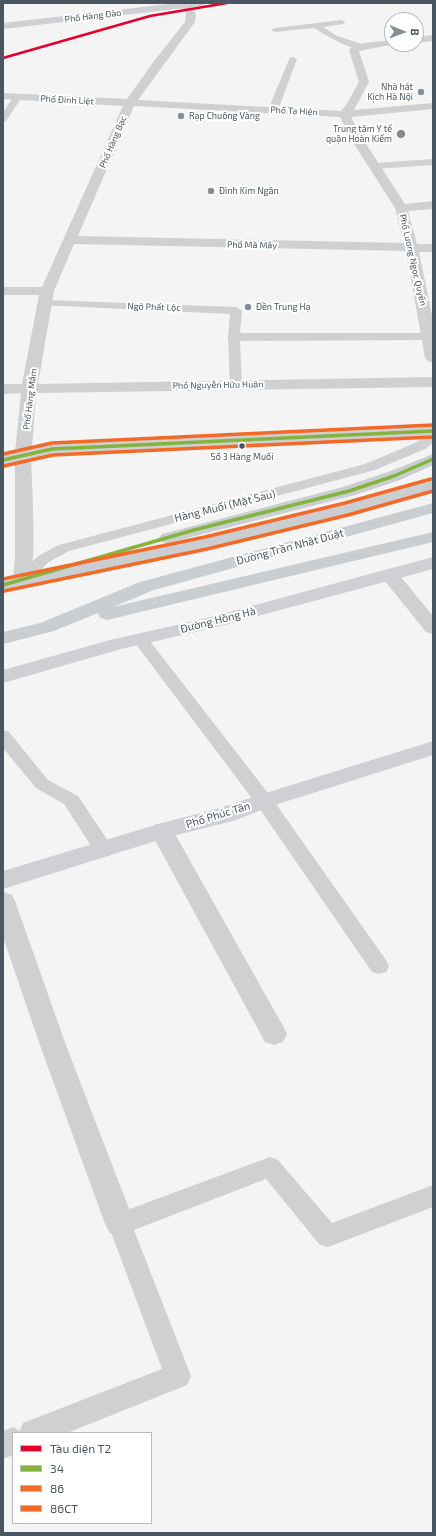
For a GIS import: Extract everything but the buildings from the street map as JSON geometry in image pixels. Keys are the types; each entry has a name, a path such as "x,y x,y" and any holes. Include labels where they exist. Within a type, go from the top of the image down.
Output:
{"main road":[{"path":"3,585 22,581 194,530 349,491 394,476 433,459"},
{"name":"Đường Trần Nhật Duật","path":"22,581 206,543 347,509 433,485"},
{"name":"Đường Trần Nhật Duật","path":"152,594 433,508"},
{"path":"3,638 47,627 152,594 433,537"}],"street":[{"name":"Phố Hàng Đào","path":"3,26 202,3"},
{"name":"Phố Hàng Bạc","path":"46,297 130,103 158,63 190,22 191,13 183,4"},
{"path":"344,114 351,106 364,82 354,50 362,47 384,44"},
{"name":"Phố Đinh Liệt","path":"3,96 130,103"},
{"name":"Phố Tạ Hiện","path":"130,103 344,114 433,106"},
{"name":"Phố Lương Ngọc Quyến","path":"344,114 355,136 401,208 412,249 433,358"},
{"path":"401,208 433,205"},
{"name":"Phố Mã Mây","path":"71,240 412,249 433,248"},
{"path":"3,291 46,297"},
{"name":"Phố Hàng Mắm","path":"22,581 24,557 23,455 29,389 46,297"},
{"name":"Phố Nguyễn Hữu Huân","path":"3,389 433,382"},
{"path":"3,460 52,449 433,431"},
{"name":"Đường Hồng Hà","path":"3,677 140,639 206,624 433,563"},
{"path":"389,576 433,628"},
{"name":"Phố Phúc Tân","path":"3,880 162,831 225,815 264,801 433,748"},
{"path":"162,831 274,1034"},
{"path":"3,901 54,1048 120,1224"}],"lane":[{"path":"275,30 341,22"},
{"path":"315,25 334,38 362,47"},
{"path":"273,110 293,59"},
{"path":"3,119 18,97"},
{"path":"375,166 433,162"},
{"name":"Ngõ Phất Lộc","path":"46,297 236,311 234,338 236,385"},
{"path":"234,338 429,337"},
{"name":"Hàng Muối (Mặt Sau)","path":"22,581 43,560 64,548 370,467 420,446 433,437"},
{"path":"140,639 264,801 379,966"},
{"path":"3,736 42,784 71,800 104,850"},
{"path":"36,1432 178,1376 120,1224 270,1167 328,1236 433,1196"}],"metro line":[{"name":"T2","path":"3,58 150,16 227,3"}],"transit line":[{"name":"86CT","path":"3,454 52,443 433,425"},
{"name":"34","path":"3,460 52,449 433,431"},
{"name":"86","path":"4,466 53,455 433,437"},
{"name":"34","path":"3,585 194,530 349,491 394,476 433,459"},
{"name":"86CT","path":"3,579 205,537 345,503 431,479"},
{"name":"86","path":"4,591 207,549 348,515 433,491"}],"place":[{"name":"Nhà hát Kịch Hà Nội","path":"421,92"},
{"name":"Rạp Chuông Vàng","path":"181,116"},
{"name":"Trung tâm Y tế quận Hoàn Kiếm","path":"401,134"},
{"name":"Đình Kim Ngân","path":"211,191"},
{"name":"Đền Trung Hạ","path":"248,307"},
{"name":"Số 3 Hàng Muối","path":"242,446"}]}
